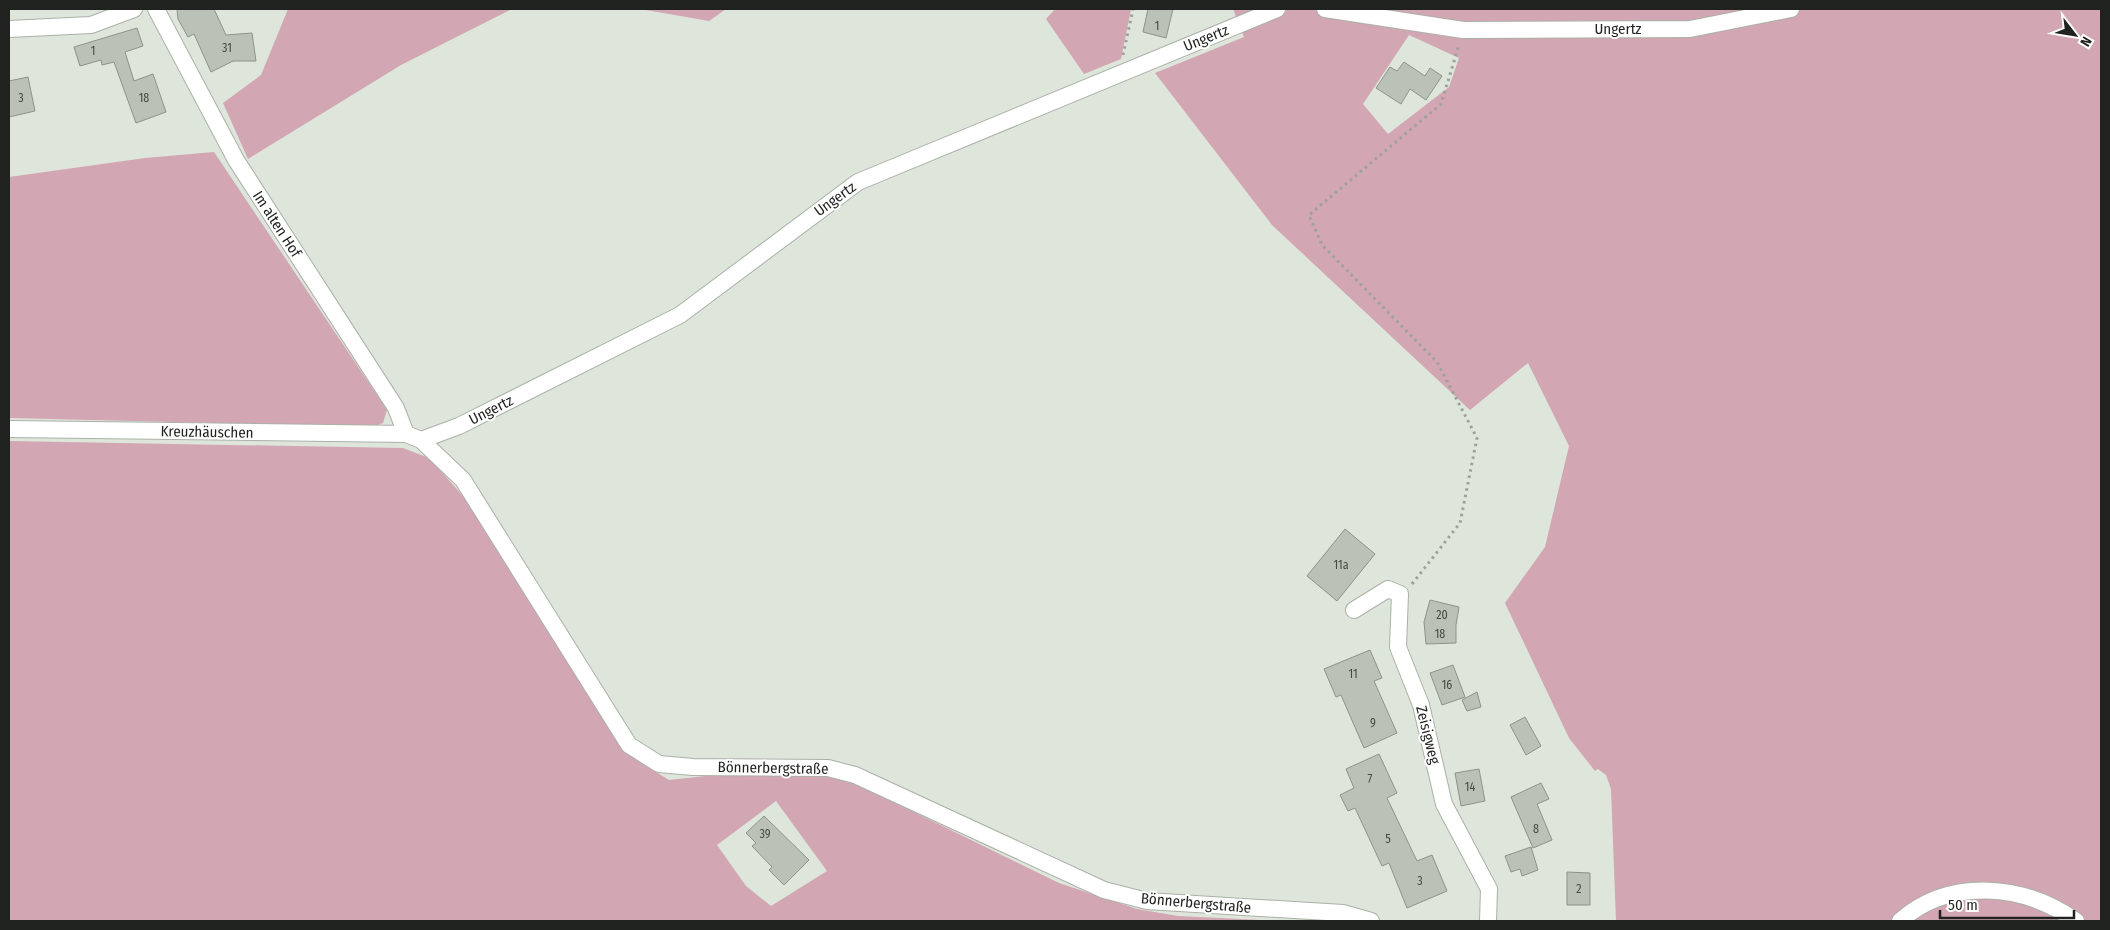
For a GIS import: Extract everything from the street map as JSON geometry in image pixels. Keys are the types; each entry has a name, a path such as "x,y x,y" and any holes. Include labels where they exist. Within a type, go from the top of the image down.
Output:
{"street":[{"path":"9,29 91,25 134,9"},
{"name":"Im alten Hof","path":"156,9 236,160 413,437"},
{"name":"Ungertz","path":"413,437 459,426 680,315 858,182 1119,72 1277,9"},
{"name":"Ungertz","path":"1325,9 1463,30 1690,29 1791,9"},
{"name":"Kreuzhäuschen","path":"9,429 413,437"},
{"name":"Bönnerbergstraße","path":"413,437 462,480 629,745 659,764 693,767 828,768 855,775 1104,890 1147,902 1343,913 1371,921"},
{"path":"1354,610 1388,590 1400,594 1400,600"},
{"name":"Zeisigweg","path":"1400,600 1398,647 1421,705 1444,804 1489,889 1488,921"},
{"path":"1900,921 1911,911 1939,898 1961,892 1987,889 2013,892 2039,901 2062,911 2076,921"}],"path":[{"path":"1119,72 1133,9"},
{"path":"1400,600 1460,523 1478,438 1437,362 1322,245 1309,215 1441,104 1463,30"}],"shaded area":[{"path":"288,9 512,9 401,65 248,159 223,103 261,75"},
{"path":"640,9 726,9 709,21"},
{"path":"1055,9 1131,9 1121,59 1084,74 1046,19"},
{"path":"1233,9 2101,9 2101,921 1616,921 1611,789 1606,775 1598,769 1595,771 1569,738 1505,603 1545,547 1569,446 1528,363 1470,410 1272,225 1155,73 1244,37","holes":["1409,35 1459,58 1449,87 1388,134 1363,104"]},
{"path":"214,152 387,410 383,423 373,427 9,418 9,177 145,158"},
{"path":"9,441 403,448 429,458 472,506 619,743 638,761 669,780 706,776 800,773 840,778 873,792 1059,883 1137,909 1178,916 1282,921 9,921","holes":["776,801 827,871 771,906 746,886 717,845"]}],"building":[{"path":"177,9 214,9 226,35 252,33 256,61 233,61 211,72 194,34 188,37 178,19"},
{"path":"1148,9 1173,9 1166,38 1143,32"},
{"path":"137,28 143,46 125,52 134,81 153,74 166,112 136,123 114,62 102,65 101,60 80,66 74,47"},
{"path":"1404,62 1425,76 1430,68 1442,76 1426,100 1410,89 1401,104 1376,88 1390,67 1397,71"},
{"path":"28,77 35,111 9,117 9,81"},
{"path":"1345,529 1375,554 1337,601 1307,576"},
{"path":"1430,600 1459,607 1456,643 1426,644 1424,622"},
{"path":"1370,650 1382,678 1374,681 1397,733 1364,748 1341,695 1336,697 1324,669"},
{"path":"1453,665 1465,697 1442,705 1430,673"},
{"path":"1477,692 1481,707 1467,711 1462,700"},
{"path":"1525,717 1541,746 1526,755 1510,725"},
{"path":"1379,754 1397,793 1387,798 1417,861 1432,855 1447,891 1407,908 1389,863 1382,866 1355,808 1348,811 1340,795 1354,788 1346,769"},
{"path":"1479,769 1485,801 1461,806 1455,773"},
{"path":"1541,783 1549,799 1537,804 1552,840 1533,848 1511,797"},
{"path":"764,816 809,860 784,885 769,870 772,867 752,846 756,843 746,833"},
{"path":"1531,847 1538,870 1522,876 1520,869 1511,872 1505,856"},
{"path":"1567,872 1590,873 1590,905 1567,905"}]}
